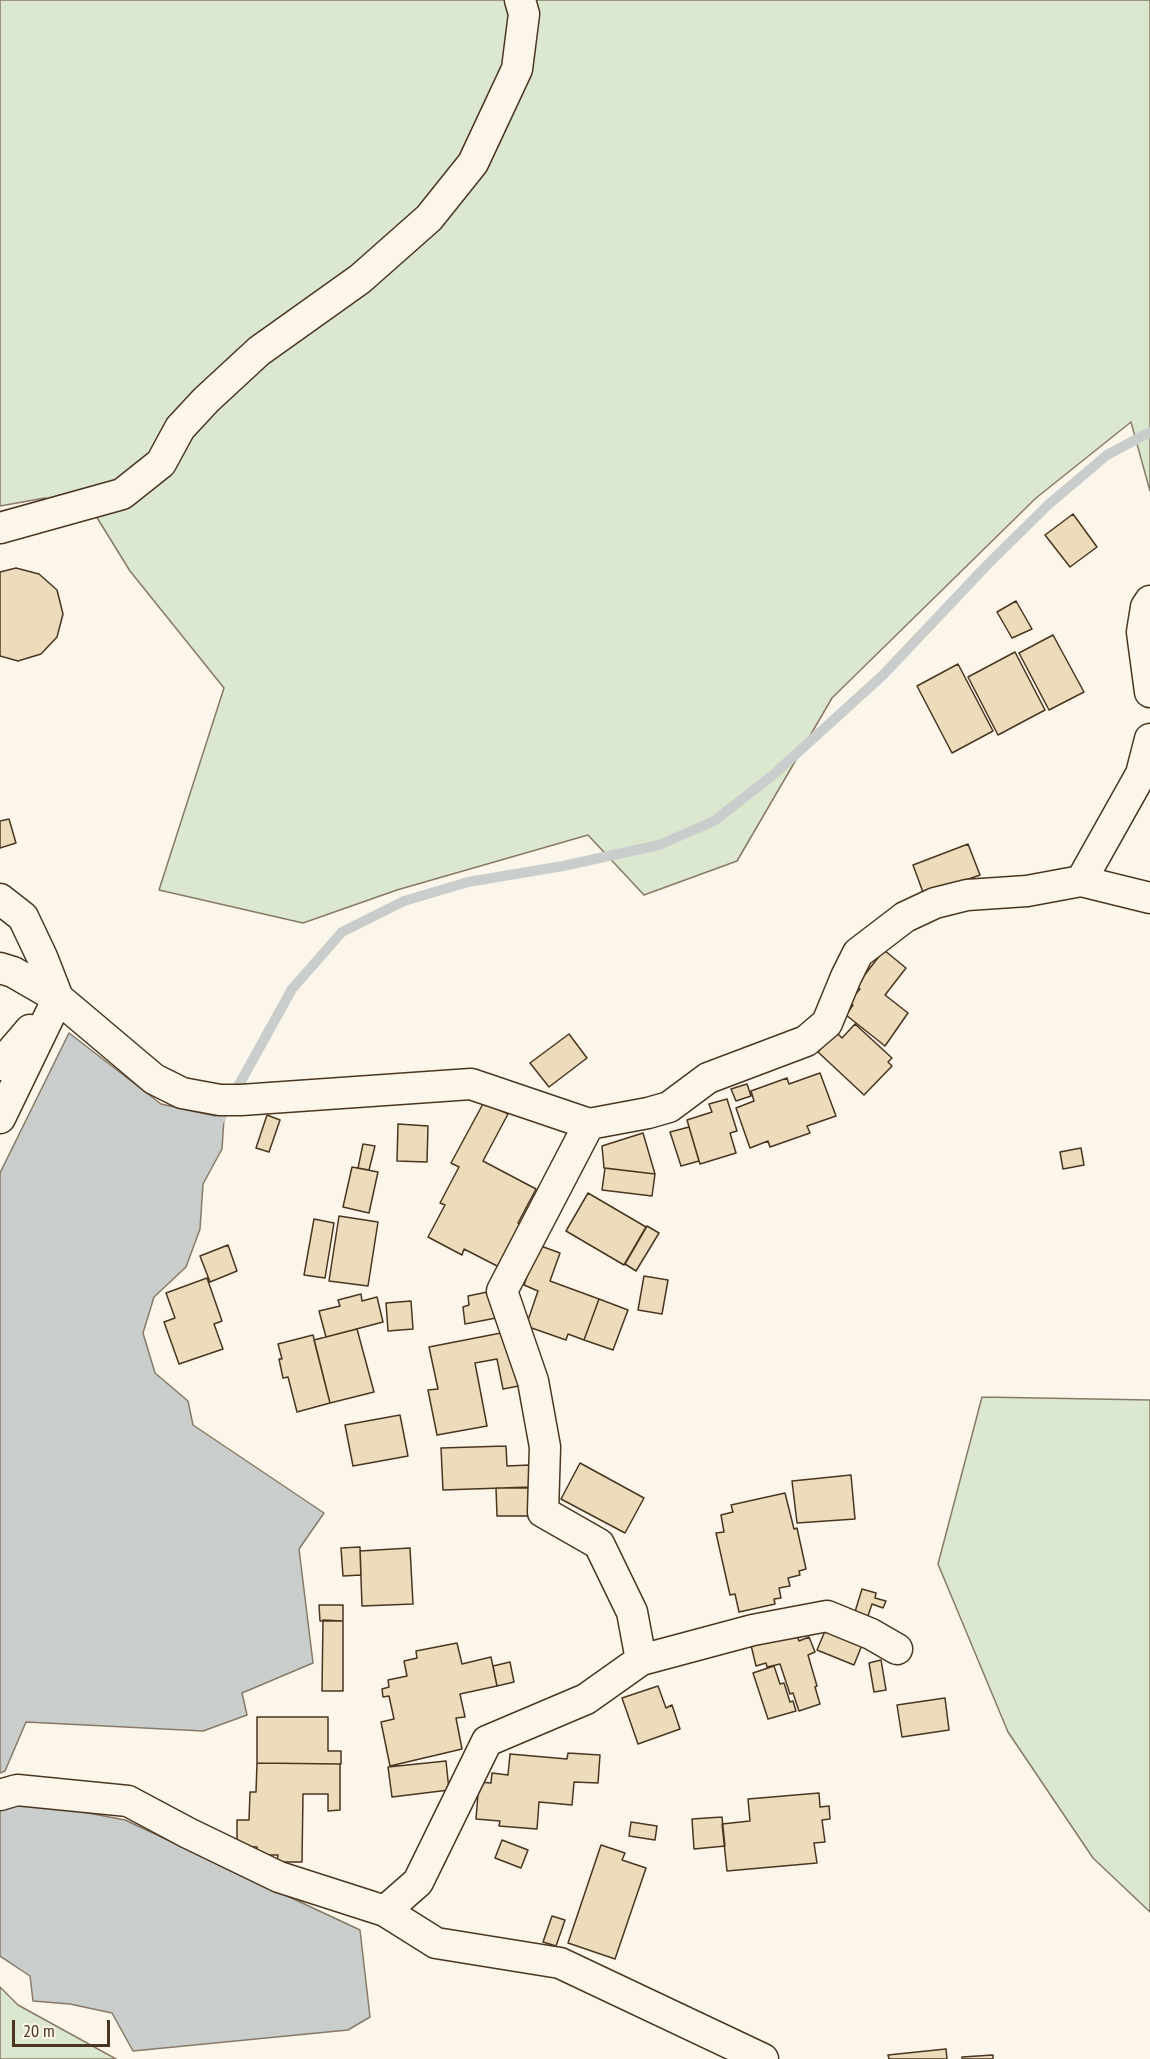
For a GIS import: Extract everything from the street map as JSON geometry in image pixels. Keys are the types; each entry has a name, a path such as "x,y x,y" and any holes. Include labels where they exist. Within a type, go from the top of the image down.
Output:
{"street":[{"path":"0,528 122,494 161,463 180,428 206,400 259,351 360,279 429,218 473,163 517,69 524,14 520,0"},
{"path":"1150,601 1146,607 1142,632 1150,692"},
{"path":"1081,881 1141,774 1150,739"},
{"path":"0,968 13,972 58,998 154,1079 182,1092 231,1100 471,1084 589,1124 669,1107 708,1078 806,1041 827,1023 858,953 905,917 934,903 967,895 1027,891 1081,881 1150,898"},
{"path":"0,899 23,917 58,998 0,1118"},
{"path":"0,1065 58,998"},
{"path":"589,1124 502,1291 533,1381 545,1447 543,1512 599,1544 632,1612 641,1660"},
{"path":"385,1911 418,1882 487,1741 586,1700 641,1660 753,1630 826,1616 871,1634 897,1649"},
{"path":"0,1795 17,1790 128,1801 279,1877 385,1911 436,1943 560,1963 763,2059"}],"green space":[{"path":"0,0 1150,0 1150,491 1131,422 1036,498 832,698 737,861 644,895 588,835 397,890 303,923 159,890 224,688 130,571 96,516 45,498 0,506"},
{"path":"982,1397 1150,1400 1150,1912 1093,1858 1008,1732 938,1564"},
{"path":"0,1987 18,2005 116,2059 0,2059"}],"shaded area":[{"path":"69,1033 161,1104 224,1118 222,1149 203,1184 200,1229 186,1267 154,1297 143,1333 155,1373 188,1401 193,1425 324,1513 299,1549 313,1663 242,1693 247,1715 203,1731 26,1722 5,1771 0,1773 0,1173"},
{"path":"25,1801 125,1820 360,1930 370,2017 348,2030 133,2051 112,2013 70,2004 33,2001 30,1976 0,1956 0,1809"}],"building":[{"path":"1073,514 1097,547 1070,567 1045,535"},
{"path":"16,568 39,574 57,590 63,614 57,637 41,654 18,661 0,656 0,572"},
{"path":"1016,601 1032,629 1012,638 997,612"},
{"path":"1053,635 1084,692 1049,710 1019,653"},
{"path":"1015,652 1045,710 998,735 968,677"},
{"path":"958,664 993,731 952,753 917,686"},
{"path":"9,819 16,843 0,848 0,821"},
{"path":"968,844 980,875 924,895 913,865"},
{"path":"884,950 906,968 885,995 908,1013 885,1046 846,1015 853,1005 849,1002 860,989 856,986"},
{"path":"855,1024 892,1058 888,1062 892,1066 864,1095 818,1052 836,1032 842,1038"},
{"path":"569,1034 587,1058 549,1087 530,1063"},
{"path":"820,1073 836,1116 807,1126 810,1133 770,1147 768,1141 750,1148 736,1108 754,1101 751,1091 787,1078 789,1084"},
{"path":"747,1084 751,1096 736,1101 731,1089"},
{"path":"727,1099 737,1131 730,1133 736,1153 700,1164 687,1120 712,1112 709,1104"},
{"path":"484,1102 508,1114 483,1161 536,1189 518,1223 524,1226 501,1268 464,1249 462,1255 428,1237 445,1205 440,1203 459,1167 451,1163"},
{"path":"267,1115 280,1120 269,1152 256,1148"},
{"path":"398,1124 428,1126 427,1162 397,1161"},
{"path":"689,1127 699,1161 681,1166 670,1132"},
{"path":"643,1133 655,1174 604,1168 602,1146"},
{"path":"363,1144 375,1146 369,1170 358,1168"},
{"path":"1081,1148 1084,1165 1063,1169 1060,1152"},
{"path":"352,1167 378,1172 369,1213 343,1207"},
{"path":"605,1168 655,1174 652,1196 602,1190"},
{"path":"588,1193 646,1227 624,1265 566,1231"},
{"path":"339,1216 378,1222 368,1286 329,1281"},
{"path":"314,1219 334,1223 325,1278 304,1275"},
{"path":"647,1226 659,1233 636,1271 625,1264"},
{"path":"228,1245 237,1271 210,1282 200,1256"},
{"path":"538,1245 560,1253 550,1281 599,1299 584,1340 568,1334 566,1340 526,1326 538,1291 524,1285"},
{"path":"644,1276 668,1280 662,1314 638,1310"},
{"path":"207,1278 222,1321 214,1324 223,1349 179,1364 164,1322 175,1318 166,1293"},
{"path":"492,1291 496,1318 465,1324 463,1307 469,1305 468,1296"},
{"path":"361,1294 362,1301 377,1297 383,1322 326,1337 319,1311 340,1306 338,1300"},
{"path":"599,1299 628,1310 613,1350 584,1340"},
{"path":"411,1301 413,1329 388,1331 386,1303"},
{"path":"357,1329 374,1392 330,1403 314,1340"},
{"path":"506,1332 524,1385 503,1389 497,1359 475,1363 487,1426 437,1435 428,1390 438,1389 429,1347"},
{"path":"313,1335 330,1403 297,1412 288,1377 283,1378 278,1344"},
{"path":"400,1415 408,1456 353,1466 345,1425"},
{"path":"506,1446 507,1466 529,1465 530,1487 443,1490 441,1448"},
{"path":"580,1463 644,1498 625,1533 561,1499"},
{"path":"851,1475 855,1519 797,1523 792,1481"},
{"path":"496,1488 530,1488 531,1516 497,1516"},
{"path":"785,1493 794,1529 797,1528 806,1569 799,1571 800,1575 788,1578 790,1586 779,1588 781,1598 774,1599 775,1604 739,1612 735,1594 730,1595 716,1533 724,1532 721,1515 733,1512 731,1505"},
{"path":"360,1547 361,1575 343,1576 341,1548"},
{"path":"410,1548 413,1604 362,1606 360,1551"},
{"path":"862,1589 876,1593 875,1598 886,1601 883,1608 872,1604 867,1619 854,1615"},
{"path":"319,1605 343,1605 343,1621 320,1621"},
{"path":"323,1620 343,1621 343,1691 322,1691"},
{"path":"795,1629 799,1641 809,1637 815,1652 808,1655 820,1704 799,1711 793,1693 790,1694 780,1664 767,1667 766,1663 756,1666 750,1641"},
{"path":"825,1631 862,1645 854,1665 817,1650"},
{"path":"457,1643 462,1664 491,1657 497,1686 460,1694 465,1717 456,1718 462,1749 390,1766 381,1722 394,1719 389,1696 383,1697 382,1689 389,1687 388,1680 407,1676 404,1661 417,1658 416,1651"},
{"path":"881,1660 886,1690 874,1692 869,1663"},
{"path":"510,1662 514,1682 497,1686 493,1666"},
{"path":"774,1666 780,1684 784,1683 790,1702 793,1701 796,1711 768,1719 753,1673"},
{"path":"658,1686 666,1708 672,1705 680,1729 638,1744 622,1698"},
{"path":"945,1698 949,1730 902,1737 897,1705"},
{"path":"257,1717 328,1717 328,1751 341,1751 341,1764 257,1763"},
{"path":"568,1753 600,1755 598,1783 574,1782 572,1805 539,1802 537,1829 499,1826 500,1821 476,1819 479,1782 491,1783 492,1773 508,1775 510,1754 567,1759"},
{"path":"446,1761 449,1790 392,1797 388,1767"},
{"path":"257,1763 340,1764 340,1810 328,1811 328,1794 303,1794 302,1862 277,1862 278,1855 257,1855 257,1847 237,1846 237,1820 249,1820 250,1792 256,1792"},
{"path":"819,1793 820,1807 829,1806 830,1819 822,1820 825,1842 814,1843 817,1863 727,1871 722,1824 750,1821 748,1799"},
{"path":"722,1817 725,1846 694,1849 692,1819"},
{"path":"631,1822 657,1826 655,1840 629,1836"},
{"path":"502,1840 528,1850 521,1868 495,1858"},
{"path":"601,1845 625,1853 622,1860 646,1868 615,1959 568,1943"},
{"path":"552,1916 565,1920 556,1946 543,1942"},
{"path":"946,2049 947,2059 889,2059 888,2055"},
{"path":"993,2055 993,2059 962,2059 962,2057"}],"waterway":[{"path":"215,1128 292,989 342,932 404,901 468,882 563,866 659,845 714,821 773,775 883,675 988,564 1049,504 1107,455 1150,432"}]}
